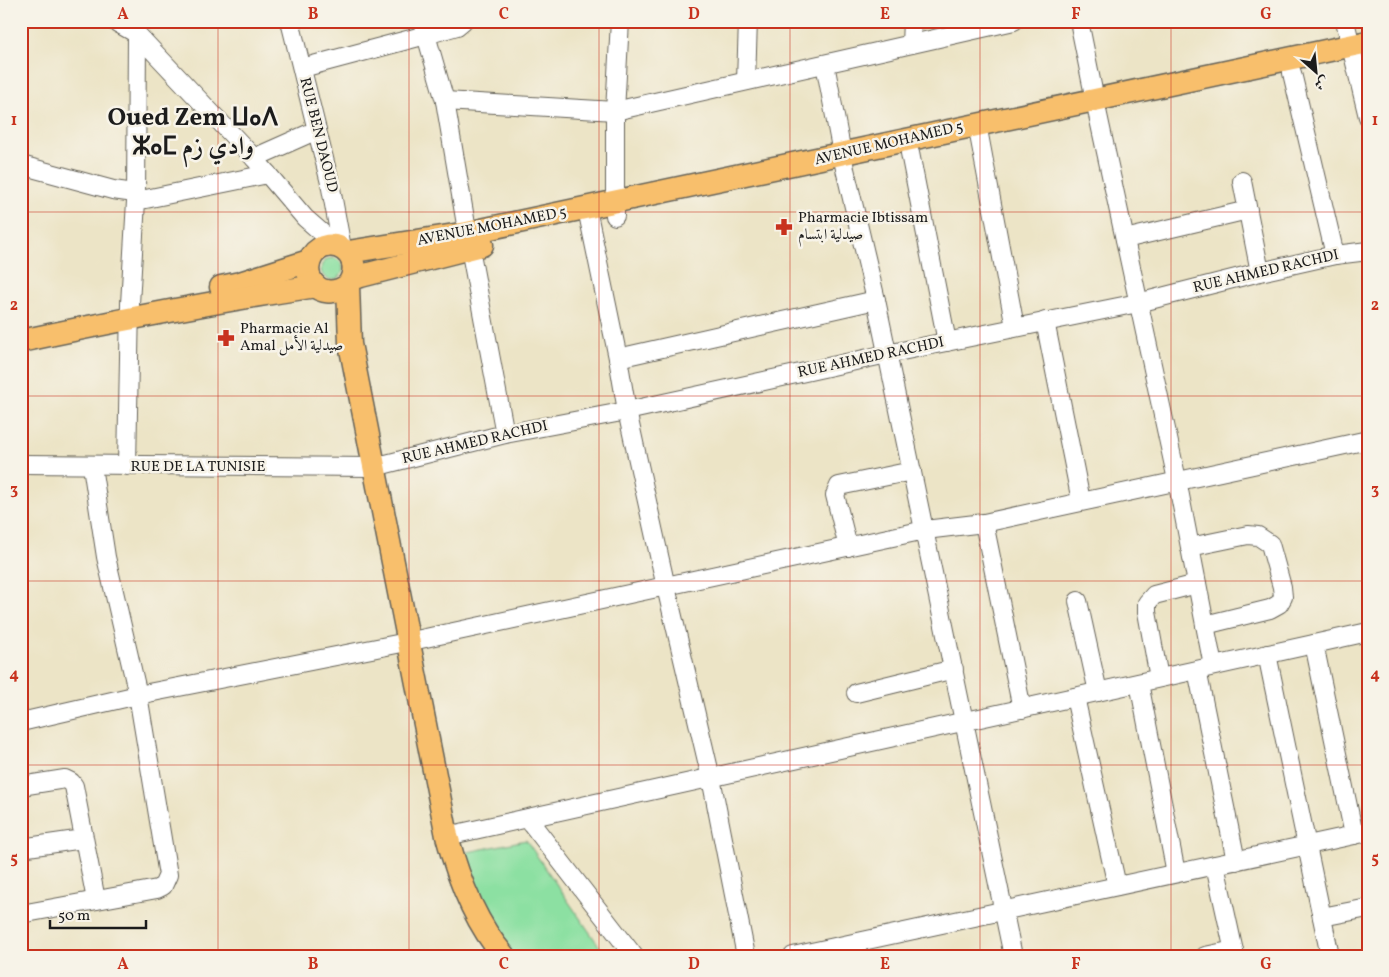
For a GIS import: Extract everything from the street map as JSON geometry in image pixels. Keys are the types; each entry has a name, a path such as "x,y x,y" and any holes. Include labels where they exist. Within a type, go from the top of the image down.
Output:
{"main road":[{"name":"AVENUE MOHAMED 5","path":"410,253 1360,51"},
{"name":"AVENUE MOHAMED 5","path":"1096,108 1171,98 1292,73 1360,51"},
{"name":"AVENUE MOHAMED 5","path":"844,162 910,153 979,131"},
{"path":"241,290 312,257 325,246 342,249 410,253"},
{"path":"342,249 354,264 350,281 350,344 452,858 483,926 504,956"},
{"path":"21,328 130,311 241,290 320,289 333,292 341,290 350,281 410,253"},
{"path":"312,257 308,270 310,279 320,289 350,344"},
{"path":"21,341 130,311"}],"street":[{"path":"114,21 137,34 254,158 305,218 342,249"},
{"name":"RUE BEN DAOUD","path":"290,21 330,183 342,249"},
{"path":"302,68 424,28 457,26 463,21"},
{"path":"615,209 615,111 620,21"},
{"path":"746,81 748,21"},
{"path":"911,44 912,21"},
{"path":"444,101 615,111 1014,21"},
{"path":"1079,21 1096,108 1177,480 1205,625 1205,668 1236,860"},
{"path":"1345,21 1360,51 1368,117"},
{"path":"424,28 444,101 468,241 505,434"},
{"path":"127,466 130,311 136,197 137,34"},
{"path":"825,64 844,162 876,300 1014,956"},
{"path":"1292,73 1335,255"},
{"path":"254,158 317,130"},
{"path":"979,131 1015,327"},
{"path":"910,153 947,342"},
{"path":"21,165 136,197 268,174"},
{"path":"1242,181 1260,272"},
{"path":"1125,239 1248,210"},
{"path":"588,215 627,410 711,778 746,956"},
{"path":"305,218 312,257"},
{"name":"RUE AHMED RACHDI","path":"374,467 505,434 1138,303 1260,272 1335,255 1368,250"},
{"path":"618,358 876,300"},
{"path":"1045,321 1081,501"},
{"path":"21,722 138,695 408,642 925,530 984,523 1368,440"},
{"name":"RUE DE LA TUNISIE","path":"21,464 374,467"},
{"path":"21,914 157,889 163,886 168,875 138,695 106,558 92,466"},
{"path":"848,547 835,495 839,486 912,471"},
{"path":"984,523 1022,709"},
{"path":"1190,547 1248,535 1258,536 1270,544 1282,586 1283,598 1279,604 1270,609 1205,625"},
{"path":"1159,678 1146,603 1154,595 1197,584"},
{"path":"1078,601 1098,692"},
{"path":"447,836 1368,632"},
{"path":"793,956 1361,834 1314,644"},
{"path":"1267,654 1330,956"},
{"path":"856,693 954,669"},
{"path":"1139,683 1176,873"},
{"path":"1075,697 1116,886"},
{"path":"21,786 62,779 69,780 74,786 96,900"},
{"path":"528,819 634,956"},
{"path":"21,848 83,839"},
{"path":"1205,956 1234,953 1215,865"},
{"path":"1322,918 1368,908"}],"green space":[{"path":"332,258 340,261 343,269 340,277 332,280 324,277 321,269 324,261"},
{"path":"526,840 606,956 509,956 475,897 463,853"}],"place":[{"name":"Pharmacie Ibtissam صيدلية ابتسام","path":"784,227"},
{"name":"Pharmacie Al Amal صيدلية الأمل","path":"226,338"}],"district":[{"name":"Oued Zem ⵡⴰⴷ ⵣⴰⵎ وادي زم","path":"193,132"}]}
